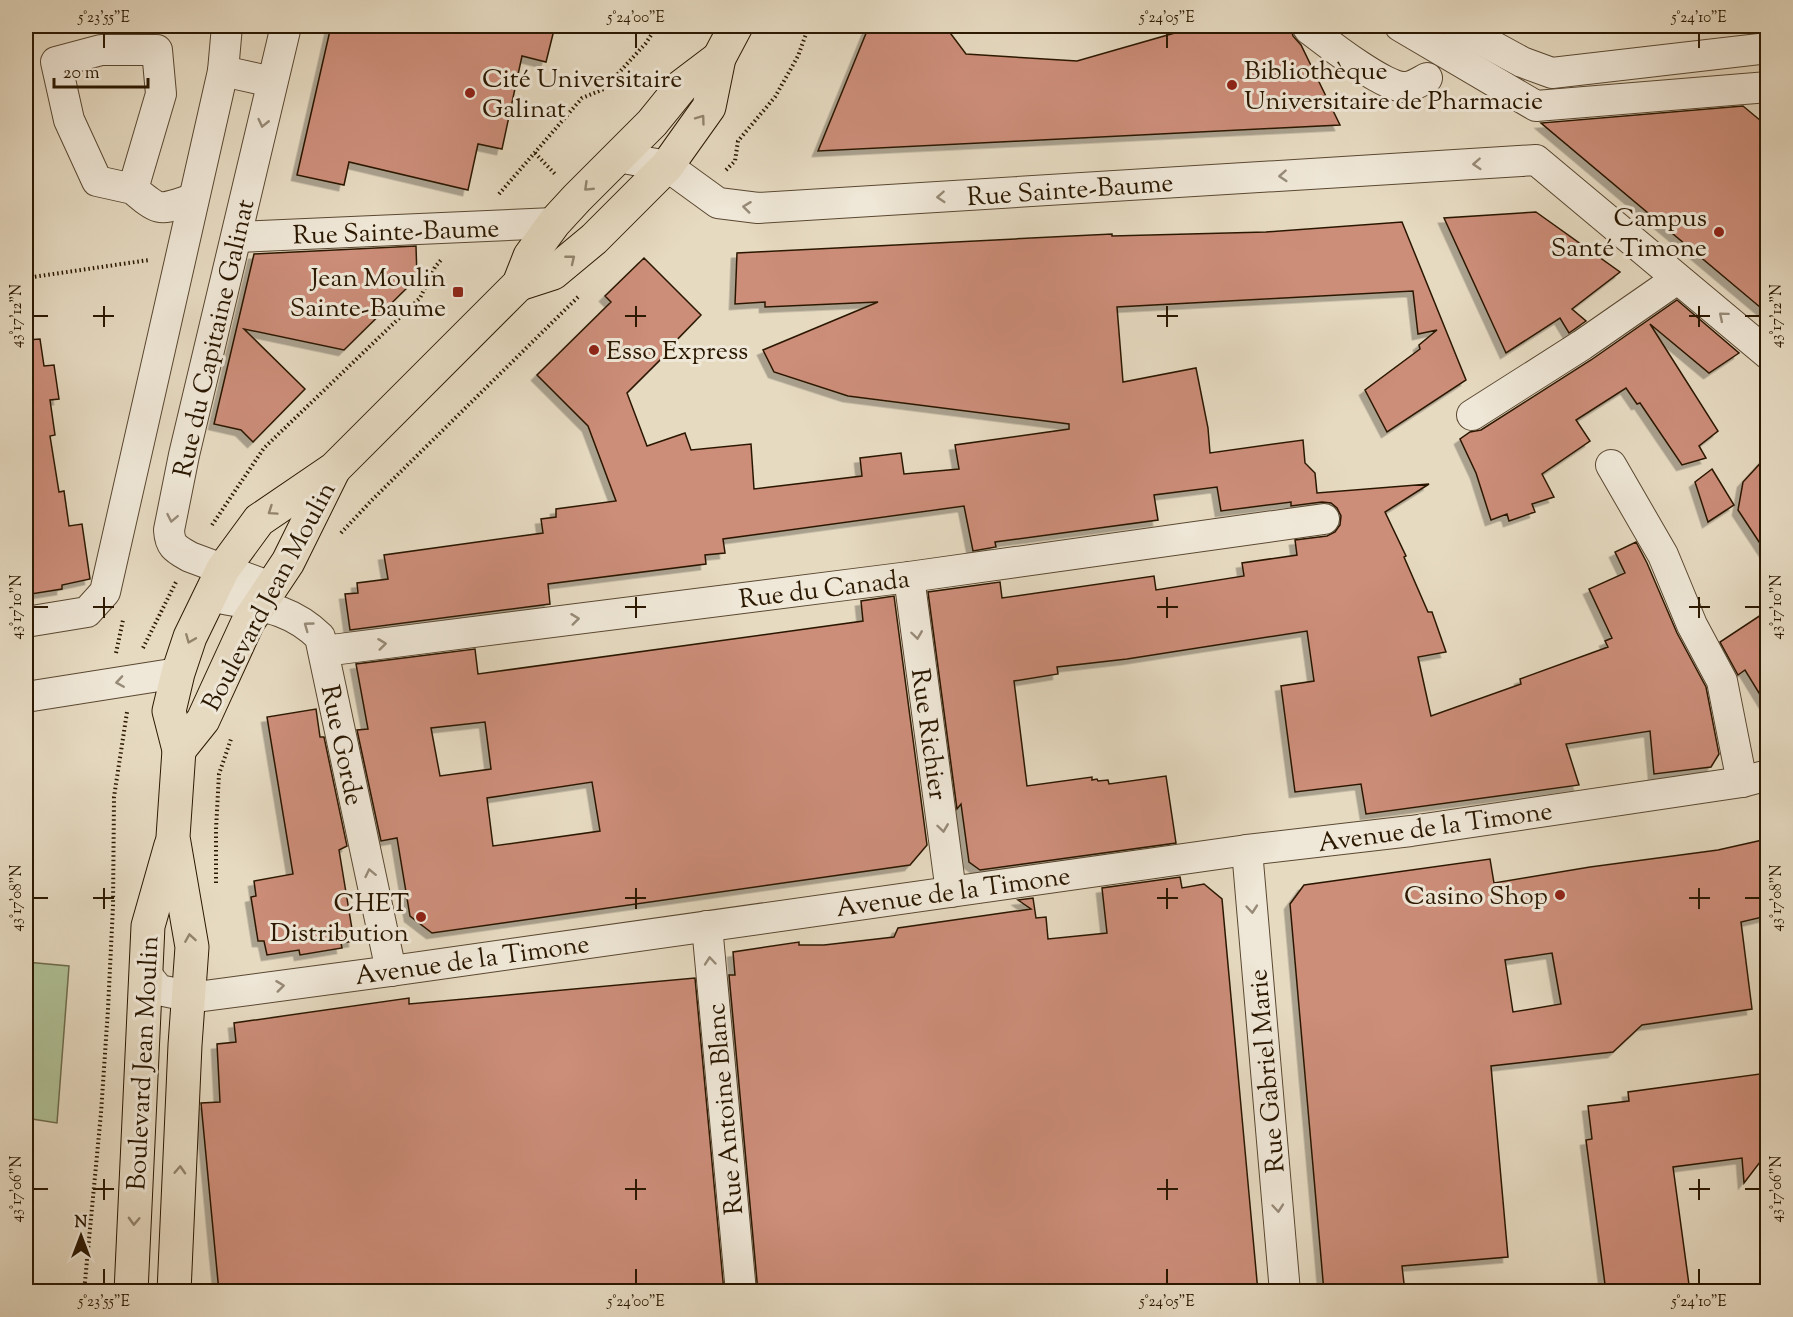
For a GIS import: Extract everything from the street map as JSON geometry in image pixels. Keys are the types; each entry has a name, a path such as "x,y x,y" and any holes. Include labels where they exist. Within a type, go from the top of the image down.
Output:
{"main road":[{"name":"Boulevard Jean Moulin","path":"519,284 553,273 594,239 667,166 709,107 719,58 736,26"},
{"name":"Boulevard Jean Moulin","path":"131,1292 148,926 173,837 179,750 169,711 190,637 216,583 258,520 334,469 519,284 530,256 554,223 652,123 682,86 719,58"},
{"name":"Boulevard Jean Moulin","path":"179,750 203,720 248,622 288,562 334,469"},
{"name":"Boulevard Jean Moulin","path":"173,837 192,947 174,1292"}],"street":[{"path":"26,622 87,612 105,591 223,71 227,26"},
{"name":"Rue du Capitaine Galinat","path":"265,596 216,583 190,557 177,550 170,541 169,530 184,455 286,26"},
{"path":"1307,26 1334,48 1386,83 1405,87 1427,78"},
{"path":"1400,26 1536,106 1767,87"},
{"path":"1456,26 1522,62 1552,73 1767,48"},
{"path":"133,189 160,94 157,50 101,50 56,62 69,120 97,181 133,189 157,207 165,208 194,199"},
{"path":"223,71 272,82"},
{"name":"Rue Sainte-Baume","path":"618,157 667,166 718,203 758,208 1536,160 1677,279"},
{"name":"Rue Sainte-Baume","path":"237,237 554,223"},
{"path":"1473,415 1582,345 1677,279 1767,354"},
{"path":"1611,465 1663,555 1692,624 1722,681 1755,779"},
{"name":"Rue du Canada","path":"324,651 909,577 1324,519"},
{"name":"Rue Richier","path":"909,577 951,892"},
{"name":"Rue Gorde","path":"265,596 285,612 309,626 320,637 391,971"},
{"path":"26,697 178,673"},
{"name":"Avenue de la Timone","path":"146,974 159,990 188,996 204,996 1247,850 1411,831 1755,779"},
{"name":"Rue Gabriel Marie","path":"1247,850 1285,1292"},
{"name":"Rue Antoine Blanc","path":"707,926 741,1292"}],"path":[{"path":"493,200 582,98 604,89 646,43 657,26"},
{"path":"735,161 738,141 775,97 798,56 809,26"},
{"path":"26,278 181,256"},
{"path":"334,540 585,291"},
{"path":"216,888 219,774 233,732"}],"green space":[{"path":"26,962 69,966 57,1123 26,1118"}],"building":[{"path":"331,26 555,26 546,62 522,56 502,149 478,144 468,190 349,162 344,185 297,175"},
{"path":"869,26 945,26 966,54 1077,61 1185,30 1187,26 1290,26 1293,36 1301,45 1340,125 818,151"},
{"path":"1743,106 1767,126 1767,313 1541,123"},
{"path":"1536,212 1620,272 1572,309 1586,321 1569,333 1560,318 1506,353 1444,218"},
{"path":"1402,222 1466,380 1387,432 1365,390 1420,349 1419,345 1437,330 1418,334 1413,291 1117,307 1123,382 1196,368 1208,428 1210,453 1303,440 1305,463 1315,473 1317,493 1429,484 1385,512 1406,556 1404,557 1428,612 1432,612 1446,652 1418,657 1431,716 1521,684 1520,679 1608,647 1605,641 1612,638 1589,589 1625,573 1615,552 1636,542 1677,633 1706,687 1719,754 1711,767 1654,774 1650,731 1566,744 1579,785 1366,814 1361,784 1295,792 1281,686 1314,681 1307,631 1127,659 1057,667 1058,674 1014,681 1027,786 1092,777 1092,780 1108,780 1109,784 1166,776 1176,843 980,870 969,862 961,804 957,809 928,592 1000,582 1002,598 1154,576 1156,590 1244,576 1242,563 1297,555 1295,540 1327,536 1335,532 1340,525 1341,516 1331,503 1291,506 1291,502 1221,511 1217,487 1154,495 1158,520 995,542 996,547 973,551 964,506 723,539 725,553 705,555 706,564 548,584 550,604 350,630 345,594 358,593 357,583 388,579 384,555 543,533 541,519 556,517 556,509 616,501 588,426 537,375 611,302 605,296 644,258 701,315 627,393 647,446 685,433 691,450 751,444 754,489 862,476 860,458 901,453 904,474 959,469 955,445 1069,429 1069,424 848,396 774,372 763,350 878,302 765,307 765,302 735,304 737,253 1112,234 1112,236 1266,232"},
{"path":"416,246 417,278 344,350 244,329 305,389 253,442 241,430 214,424 254,254"},
{"path":"1677,300 1739,353 1709,373 1650,324 1718,431 1699,446 1706,458 1682,465 1640,403 1637,404 1626,388 1576,420 1590,441 1542,474 1554,497 1532,504 1535,512 1509,521 1507,514 1491,520 1476,473 1460,439 1470,432 1481,430 1591,360"},
{"path":"40,339 44,366 54,365 59,399 50,400 55,435 50,436 59,492 64,491 69,526 82,524 90,579 62,585 62,589 31,594 26,562 26,548 29,547 26,523 26,340"},
{"path":"1767,456 1767,554 1738,510 1743,482"},
{"path":"1712,469 1734,505 1708,522 1695,482"},
{"path":"894,596 927,845 910,865 432,933 410,916 397,838 381,841 357,730 368,729 356,664 475,649 478,674 863,621 861,601","holes":["485,722 491,769 440,776 431,728","592,782 600,831 493,846 487,798"]},
{"path":"1767,611 1767,706 1745,670 1738,675 1720,642"},
{"path":"316,709 320,737 324,737 347,846 339,850 354,941 341,943 342,948 300,955 299,950 267,955 264,941 258,941 251,897 256,896 254,881 293,874 267,717"},
{"path":"1767,839 1767,916 1741,922 1752,1009 1642,1025 1613,1052 1491,1066 1508,1257 1402,1266 1405,1292 1324,1292 1290,904 1304,885 1490,859 1494,883 1590,867 1718,850","holes":["1552,953 1561,1004 1513,1012 1505,960"]},
{"path":"1180,877 1182,888 1204,884 1222,899 1258,1292 758,1292 729,975 735,975 733,952 799,942 799,945 824,945 894,937 898,928 1031,909 1018,900 1033,898 1036,918 1046,917 1048,939 1107,933 1102,888"},
{"path":"695,978 724,1292 219,1292 201,1103 220,1102 217,1044 236,1042 234,1023 409,998 409,1004"},
{"path":"1767,1073 1767,1153 1744,1183 1742,1158 1673,1167 1690,1292 1606,1292 1586,1140 1592,1139 1588,1106 1629,1101 1628,1092"}],"place":[{"name":"Bibliothèque Universitaire de Pharmacie","path":"1232,85"},
{"name":"Cité Universitaire Galinat","path":"470,93"},
{"name":"Campus Santé Timone","path":"1719,232"},
{"name":"Jean Moulin Sainte-Baume","path":"458,292"},
{"name":"Esso Express","path":"594,350"},
{"name":"Casino Shop","path":"1560,895"},
{"name":"CHET Distribution","path":"421,917"}]}
